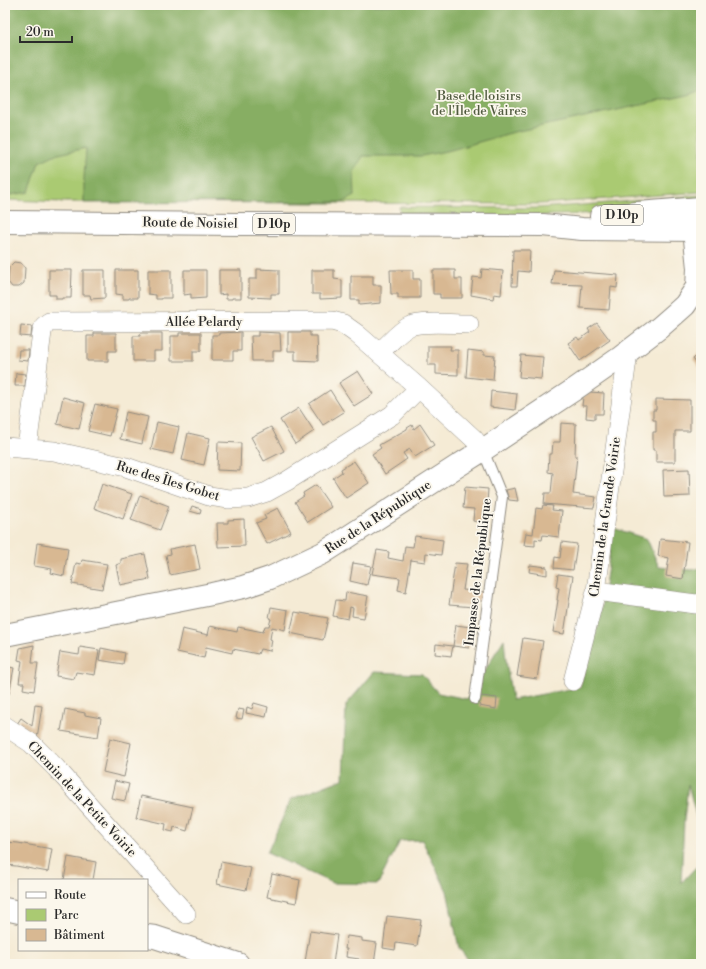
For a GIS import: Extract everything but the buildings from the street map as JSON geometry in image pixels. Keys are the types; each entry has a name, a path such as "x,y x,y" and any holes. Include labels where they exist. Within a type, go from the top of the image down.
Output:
{"street":[{"name":"Route de Noisiel","path":"543,225 576,218 701,208"},
{"name":"Route de Noisiel","path":"5,222 543,225 582,229 699,228"},
{"path":"699,228 699,284"},
{"name":"Rue de la République","path":"5,635 243,587 270,578 323,552 575,390 659,328 685,304 699,284"},
{"name":"Allée Pelardy","path":"27,448 42,332 44,326 49,322 332,322 343,324 379,353"},
{"path":"469,324 422,324 410,326 379,353 420,388 474,439 483,450"},
{"name":"Chemin de la Grande Voirie","path":"573,681 596,591 628,352"},
{"name":"Rue des Îles Gobet","path":"5,447 54,451 126,467 208,496 229,499 248,498 267,492 287,481 392,415 420,388"},
{"path":"596,591 696,604 701,603"},
{"name":"Chemin de la Petite Voirie","path":"5,726 31,743 56,768 186,914"},
{"path":"5,909 18,912"},
{"path":"148,936 155,937 238,964"}],"lane":[{"name":"Impasse de la République","path":"475,699 502,497 483,450"}],"green space":[{"name":"Base de loisirs de l'Île de Vaires","path":"5,5 701,5 701,192 540,204 65,202 5,200"},
{"name":"Base de loisirs de l'Île de Vaires","path":"5,5 701,5 701,90 688,95 514,132 451,150 422,156 363,156 354,172 355,196 344,202 84,203 86,148 54,155 39,162 29,192 5,196"},
{"path":"701,195 701,202 628,210 537,216 401,214 399,207 536,208"},
{"path":"613,528 647,539 659,567 691,570 701,568 701,828 699,828 688,784 684,821 681,883 695,868 701,864 701,964 471,964 459,948 447,891 422,840 400,841 378,884 332,883 267,853 291,799 343,779 346,705 374,672 422,674 438,693 467,699 504,639 512,700 580,687 602,608"}]}
